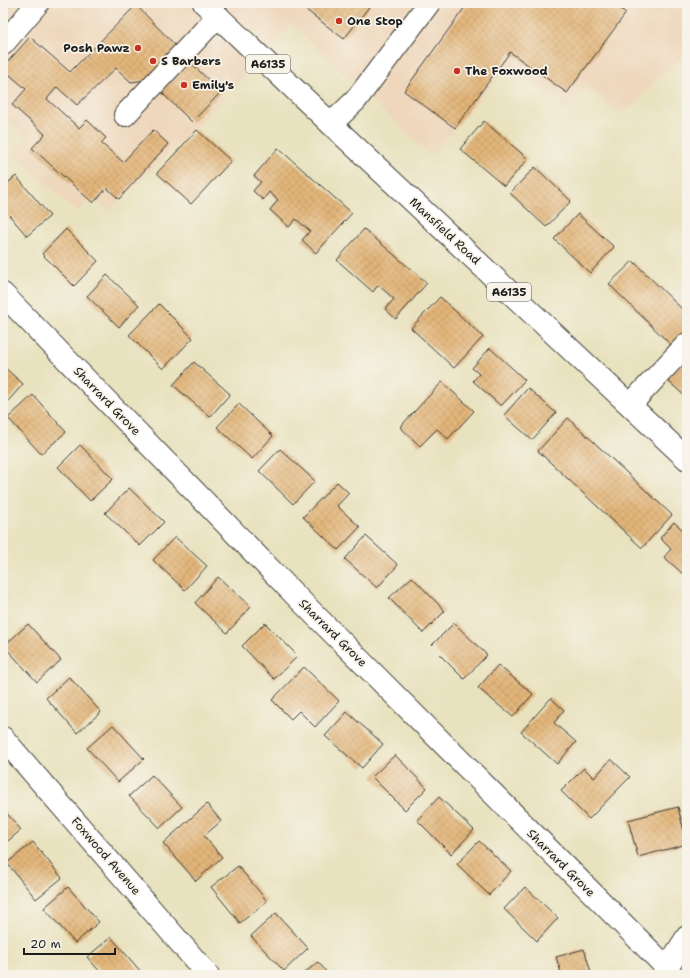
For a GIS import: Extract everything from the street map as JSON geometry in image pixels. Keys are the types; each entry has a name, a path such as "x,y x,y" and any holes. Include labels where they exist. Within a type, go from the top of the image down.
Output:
{"street":[{"path":"3,44 38,3"},
{"path":"332,124 356,100 429,3"},
{"path":"125,115 211,9"},
{"name":"Mansfield Road","path":"211,9 687,459"},
{"name":"Sharrard Grove","path":"3,294 302,602 665,972"},
{"path":"630,406 687,344"},
{"name":"Foxwood Avenue","path":"3,738 208,975"},
{"path":"665,972 687,937"}],"shaded area":[{"path":"3,3 687,3 687,52 622,115 586,87 566,110 508,66 431,156 291,24 237,85 181,142 109,210 92,198 77,212 13,153 25,137 3,115"}],"building":[{"path":"3,3 11,3 3,14"},
{"name":"One Stop","path":"297,3 372,3 344,39"},
{"name":"The Foxwood","path":"468,3 612,3 626,13 567,93 510,52 455,128 404,91"},
{"path":"136,5 178,48 147,80 131,82 116,68 77,105 57,87 47,99 79,128 87,120 106,138 101,143 123,162 153,130 168,144 119,199 107,188 93,203 32,148 45,134 12,105 26,89 3,69 3,67 30,37 70,72"},
{"name":"Emily's","path":"188,60 221,92 192,122 159,90"},
{"path":"484,121 528,159 504,186 460,149"},
{"path":"197,130 231,161 191,204 157,173"},
{"path":"278,148 352,213 316,253 302,240 310,231 296,219 289,227 270,210 278,200 269,192 263,200 253,191 261,182 254,176"},
{"path":"535,167 571,201 546,227 510,193"},
{"path":"16,176 50,216 27,236 3,208 3,187"},
{"path":"578,214 614,247 590,273 554,239"},
{"path":"66,229 98,261 74,286 42,254"},
{"path":"364,229 427,283 396,319 385,309 394,299 378,285 373,292 337,260"},
{"path":"633,261 687,314 687,337 675,349 609,284"},
{"path":"107,275 139,305 119,327 87,296"},
{"path":"440,297 483,337 454,368 411,328"},
{"path":"159,304 193,338 163,369 129,335"},
{"path":"490,348 525,380 501,406 473,381 479,374 472,368"},
{"path":"687,357 687,398 666,379"},
{"path":"194,362 230,394 210,417 173,385"},
{"path":"3,366 23,384 3,407"},
{"path":"442,382 474,411 448,439 437,429 420,446 400,427"},
{"path":"528,388 556,413 532,440 504,415"},
{"path":"33,395 66,432 41,454 8,418"},
{"path":"239,404 273,436 252,459 217,427"},
{"path":"568,418 672,515 642,548 538,451"},
{"path":"80,445 113,479 90,501 58,467"},
{"path":"280,449 315,481 293,504 259,471"},
{"path":"337,482 349,493 337,506 360,527 338,550 303,517"},
{"path":"129,488 164,522 140,546 105,513"},
{"path":"674,522 687,534 687,570 683,574 664,557 671,549 660,538"},
{"path":"366,536 398,565 377,588 345,559"},
{"path":"175,537 207,566 185,590 153,560"},
{"path":"218,577 251,607 227,633 195,603"},
{"path":"412,577 445,611 423,633 389,598"},
{"path":"265,623 298,656 274,679 242,646"},
{"path":"454,623 487,655 464,679 431,646"},
{"path":"28,624 61,660 37,682 4,646"},
{"path":"498,665 533,694 513,717 478,688"},
{"path":"304,667 339,701 315,727 299,711 291,719 272,700"},
{"path":"69,677 101,712 77,733 46,698"},
{"path":"551,698 564,710 554,723 576,742 557,764 521,732"},
{"path":"347,712 383,744 362,768 325,736"},
{"path":"113,725 144,759 118,782 87,748"},
{"path":"395,755 427,788 405,810 372,777"},
{"path":"611,759 630,777 589,819 561,791 584,768 594,778"},
{"path":"152,775 182,807 160,828 129,796"},
{"path":"439,797 474,830 451,854 417,820"},
{"path":"207,804 221,821 204,836 222,857 196,881 163,843"},
{"path":"678,807 687,844 638,857 628,820"},
{"path":"3,809 21,830 3,845"},
{"path":"479,841 511,871 489,895 457,864"},
{"path":"33,842 62,878 36,899 7,863"},
{"path":"238,866 267,901 240,923 211,887"},
{"path":"68,887 99,922 75,943 44,908"},
{"path":"525,887 558,918 537,941 504,909"},
{"path":"276,913 308,948 284,971 251,936"},
{"path":"111,937 142,973 140,975 103,975 87,957"},
{"path":"584,949 592,975 562,975 556,957"},
{"path":"318,962 329,975 302,975"}],"place":[{"name":"One Stop","path":"339,21"},
{"name":"Posh Pawz","path":"138,48"},
{"name":"S Barbers","path":"153,61"},
{"name":"The Foxwood","path":"457,71"},
{"name":"Emily's","path":"184,85"}]}
